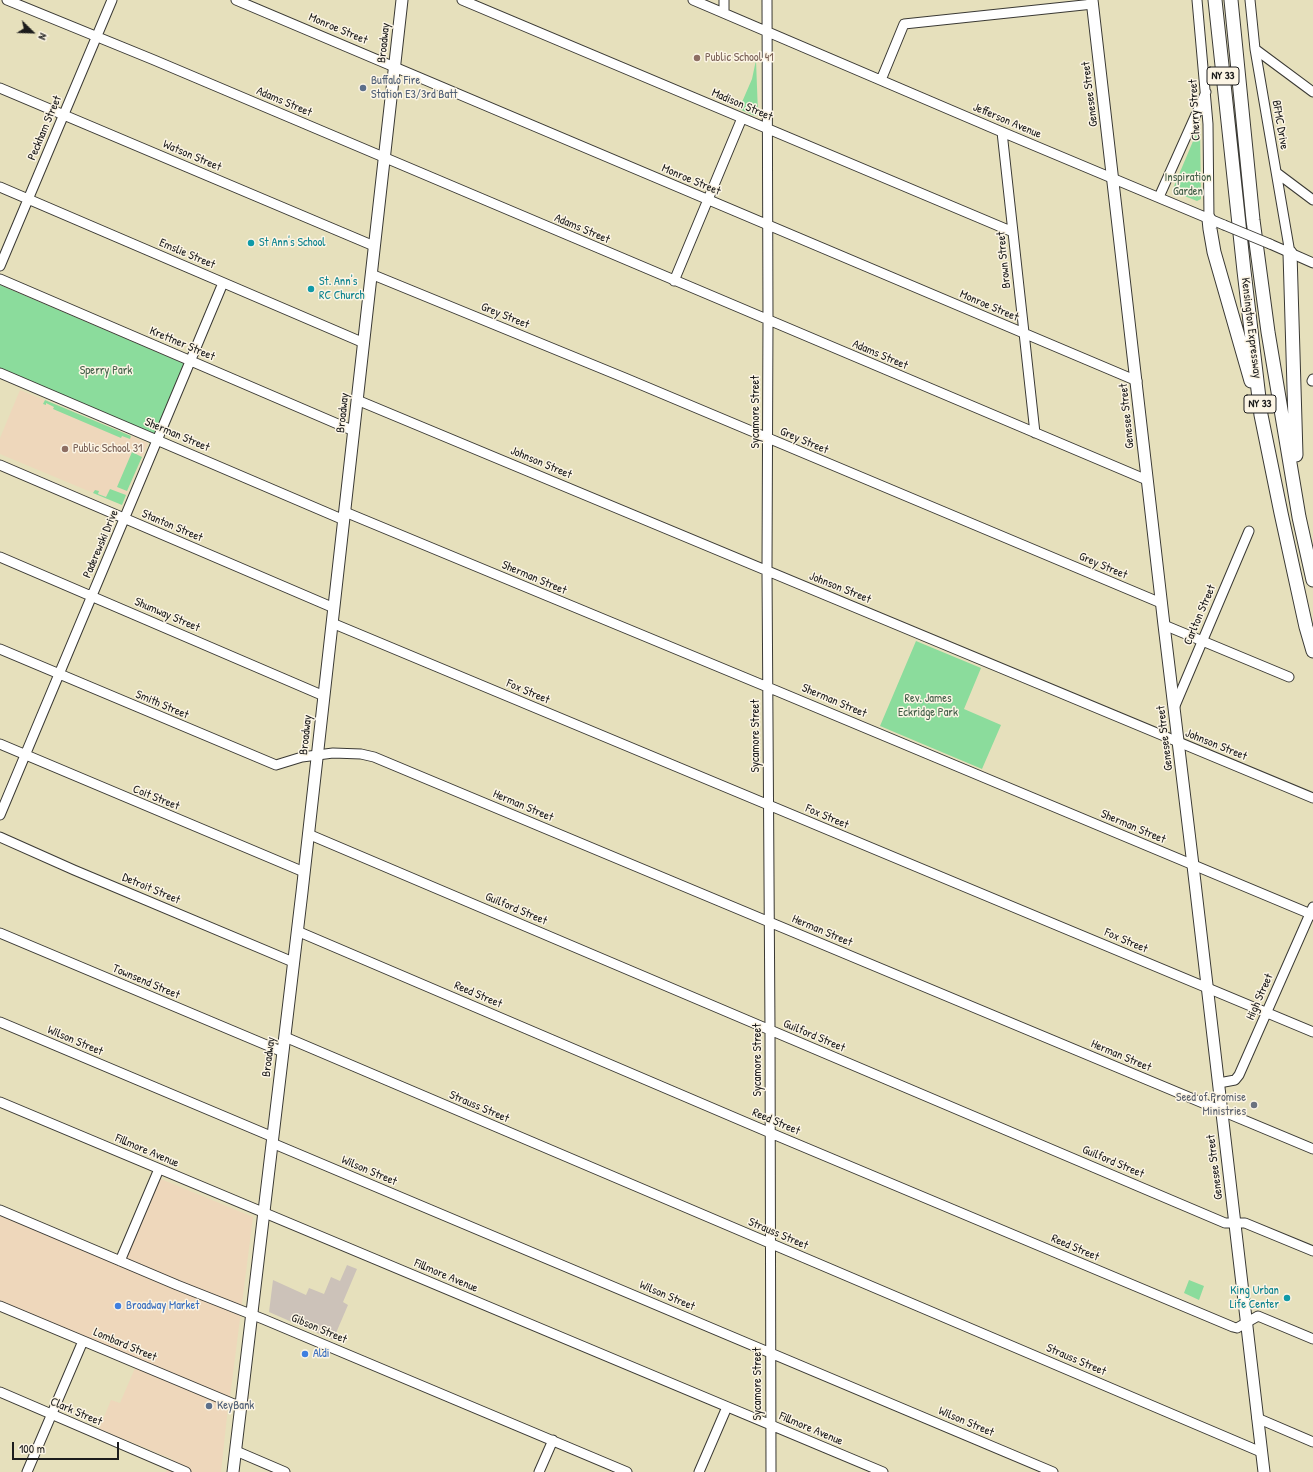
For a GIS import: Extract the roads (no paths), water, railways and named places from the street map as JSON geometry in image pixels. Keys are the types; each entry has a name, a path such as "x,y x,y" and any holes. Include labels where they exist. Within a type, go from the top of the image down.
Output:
{"highway":[{"name":"Kensington Expressway","path":"1215,0 1242,255 1261,415 1306,627 1313,651"},
{"name":"Kensington Expressway","path":"1231,0 1260,276 1299,517 1313,580"},
{"path":"1209,218 1214,252 1237,337 1261,415"},
{"path":"1290,253 1299,517"}],"main road":[{"name":"Broadway","path":"233,1472 294,962 402,0"},
{"name":"Genesee Street","path":"1093,2 1161,603 1208,989 1264,1472"}],"street":[{"name":"Adams Street","path":"7,0 97,36 1147,480"},
{"name":"Peckham Street","path":"0,266 112,0"},
{"name":"Monroe Street","path":"236,0 1137,381"},
{"name":"Madison Street","path":"462,0 1013,232"},
{"name":"Jefferson Avenue","path":"693,0 1313,263"},
{"path":"724,0 724,13"},
{"name":"Sycamore Street","path":"767,0 767,571 771,1472"},
{"name":"Cherry Street","path":"1197,0 1208,124 1209,218"},
{"name":"BFMC Drive","path":"1250,0 1255,49 1290,253"},
{"path":"881,80 904,24 1093,2"},
{"path":"1255,49 1313,92"},
{"name":"Watson Street","path":"0,88 374,246"},
{"path":"1158,197 1206,91"},
{"path":"674,281 742,118"},
{"name":"Brown Street","path":"1002,132 1035,433"},
{"path":"1277,173 1313,200"},
{"name":"Emslie Street","path":"0,187 364,343"},
{"name":"Grey Street","path":"371,274 625,378 1161,603"},
{"name":"Krettner Street","path":"0,279 354,431"},
{"name":"Paderewski Drive","path":"0,814 223,283"},
{"name":"Sherman Street","path":"0,373 157,440 768,686 1193,865 1312,912"},
{"name":"Johnson Street","path":"357,400 1313,798"},
{"name":"Stanton Street","path":"0,465 334,608"},
{"name":"Carlton Street","path":"1174,708 1249,531"},
{"name":"Shumway Street","path":"0,557 324,696"},
{"name":"Fox Street","path":"332,624 1313,1032"},
{"path":"1164,624 1289,677"},
{"name":"Smith Street","path":"0,649 276,765 317,754"},
{"name":"Coit Street","path":"0,744 304,872"},
{"name":"Herman Street","path":"317,754 333,752 354,753 374,757 1313,1149"},
{"name":"Guilford Street","path":"308,834 1225,1223 1245,1223 1313,1251"},
{"name":"Detroit Street","path":"0,837 74,870 294,962"},
{"name":"High Street","path":"1219,1083 1237,1078 1312,912"},
{"name":"Reed Street","path":"297,931 1233,1327 1237,1328 1258,1316 1313,1339"},
{"name":"Townsend Street","path":"0,933 283,1052"},
{"name":"Wilson Street","path":"0,1022 273,1140 1053,1472"},
{"name":"Strauss Street","path":"285,1037 1261,1452"},
{"name":"Fillmore Avenue","path":"0,1102 883,1472"},
{"path":"120,1261 159,1169"},
{"name":"Gibson Street","path":"0,1210 177,1285 252,1314 627,1472"},
{"name":"Lombard Street","path":"0,1306 241,1408"},
{"path":"27,1472 83,1340"},
{"name":"Clark Street","path":"0,1392 186,1472"},
{"path":"699,1472 727,1407"},
{"path":"1257,1418 1313,1442"},
{"path":"539,1472 553,1440"},
{"path":"236,1451 285,1472"}],"place":[{"name":"Public School 41","path":"697,58"},
{"name":"Buffalo Fire Station E3/3rd Batt","path":"363,88"},
{"name":"St Ann's School","path":"251,243"},
{"name":"St. Ann's RC Church","path":"311,289"},
{"name":"Public School 31","path":"65,449"},
{"name":"Seed of Promise Ministries","path":"1254,1105"},
{"name":"King Urban Life Center","path":"1287,1298"},
{"name":"Broadway Market","path":"118,1306"},
{"name":"Aldi","path":"305,1354"},
{"name":"KeyBank","path":"209,1406"}],"park label":[{"name":"Inspiration Garden","path":"1188,185"},
{"name":"Sperry Park","path":"106,371"},
{"name":"Rev. James Eckridge Park","path":"928,706"}]}
